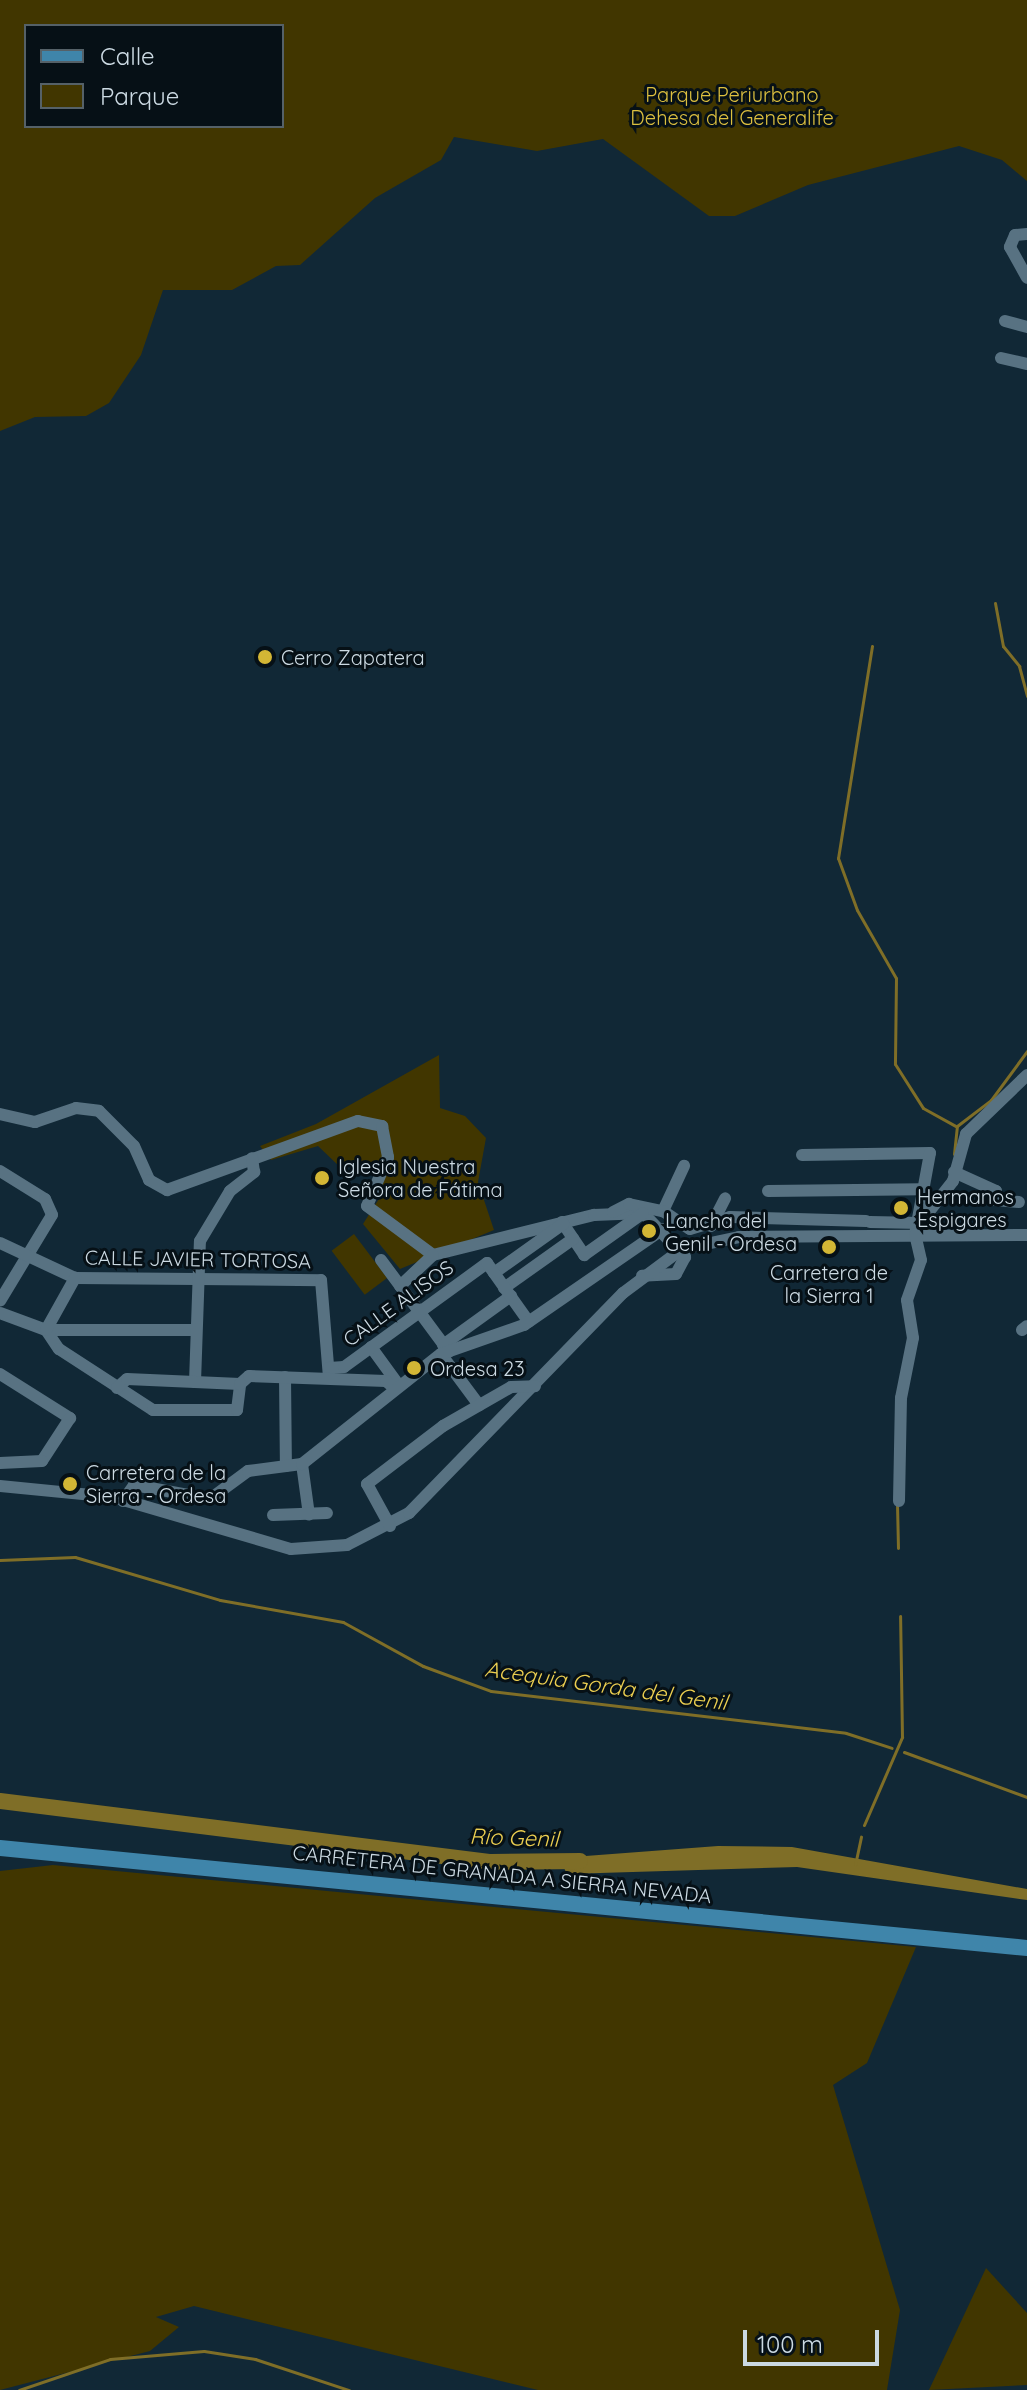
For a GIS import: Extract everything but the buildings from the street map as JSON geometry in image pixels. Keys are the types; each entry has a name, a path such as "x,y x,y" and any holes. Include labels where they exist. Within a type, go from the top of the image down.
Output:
{"main road":[{"name":"CARRETERA DE GRANADA A SIERRA NEVADA","path":"0,1848 1027,1951"}],"street":[{"path":"1027,234 1015,235 1010,247 1027,278"},
{"path":"1005,321 1027,327"},
{"path":"1001,358 1027,364"},
{"path":"899,1501 901,1398 913,1338 907,1300 921,1260 915,1235 954,1172 966,1134 1027,1075"},
{"path":"0,1114 35,1122 76,1108 99,1111 134,1146 149,1180 167,1190 358,1121 382,1126 388,1157 367,1206 433,1255"},
{"path":"768,1191 921,1189 930,1184 930,1153 802,1155"},
{"path":"195,1382 200,1241 230,1191 254,1172 252,1158"},
{"path":"663,1211 684,1166"},
{"path":"0,1171 52,1209 0,1301"},
{"path":"954,1172 996,1191 995,1200 1019,1202"},
{"path":"920,1223 921,1189"},
{"path":"711,1226 725,1198"},
{"path":"611,1214 629,1204 663,1211 690,1229 711,1226 730,1217 920,1223"},
{"path":"562,1223 584,1255 643,1213"},
{"path":"400,1286 433,1255 611,1214 643,1213 682,1249 685,1263 676,1274 642,1276"},
{"name":"CALLE ALISOS","path":"329,1373 344,1367 420,1312 562,1223"},
{"path":"445,1350 529,1322 663,1229"},
{"path":"0,1486 123,1501 307,1550 347,1545 390,1526 535,1386 642,1276 682,1249 726,1237 1027,1235"},
{"path":"123,1501 134,1485 210,1499 236,1475 302,1464 445,1350 508,1292 573,1239"},
{"name":"CALLE JAVIER TORTOSA","path":"0,1243 75,1278 325,1282 329,1373"},
{"path":"381,1260 420,1312 479,1405"},
{"path":"491,1268 529,1322"},
{"path":"46,1330 75,1278"},
{"path":"0,1313 46,1330 196,1330"},
{"path":"46,1330 94,1375 153,1410 237,1410 240,1384 249,1376 329,1373 386,1381 396,1386"},
{"path":"371,1347 396,1386"},
{"path":"0,1374 70,1418 42,1461 0,1463"},
{"path":"285,1377 286,1466"},
{"path":"117,1388 127,1379 240,1384"},
{"path":"390,1526 367,1484 479,1405 511,1387 535,1386"},
{"path":"302,1464 309,1515"},
{"path":"0,1494 123,1501"},
{"path":"273,1515 327,1513"}],"green space":[{"name":"Parque Periurbano Dehesa del Generalife","path":"0,0 1027,0 1027,181 1002,160 959,146 808,185 735,216 709,216 603,139 537,151 454,137 441,160 375,198 300,265 276,266 232,290 163,290 141,355 109,403 86,416 35,417 0,431"},
{"path":"439,1055 440,1108 465,1116 486,1138 478,1182 494,1230 400,1269 363,1224 384,1191 364,1161 341,1168 318,1146 271,1160 260,1146 316,1124"},
{"path":"354,1234 387,1278 365,1295 332,1251"},
{"path":"53,1865 916,1947 867,2063 833,2085 900,2310 887,2390 538,2390 194,2306 156,2317 179,2327 150,2351 0,2390 0,1871"},
{"path":"986,2268 1027,2313 1027,2385 929,2390"}],"shaded area":[{"path":"718,1846 792,1847 1027,1889 1027,1900 797,1867 567,1874 559,1858"}],"waterway":[{"path":"995,603 1003,646 1019,666 1027,696"},
{"path":"872,646 838,858 857,910 896,978 895,1064 923,1108 956,1126"},
{"path":"954,1154 957,1126 991,1100 1027,1051"},
{"path":"925,1232 932,1217"},
{"path":"897,1504 898,1548"},
{"name":"Acequia Gorda del Genil","path":"0,1560 75,1557 220,1600 343,1622 423,1666 491,1691 846,1733 892,1748"},
{"path":"864,1825 902,1737 900,1616"},
{"name":"Acequia Gorda del Genil","path":"904,1752 1027,1797"},
{"name":"Río Genil","path":"0,1801 491,1862 580,1861"},
{"path":"855,1865 861,1837"},
{"path":"19,2390 110,2359 204,2351 255,2359 349,2390"}],"place":[{"name":"Cerro Zapatera","path":"265,657"},
{"name":"Iglesia Nuestra Señora de Fátima","path":"322,1178"},
{"name":"Hermanos Espigares","path":"901,1208"},
{"name":"Lancha del Genil - Ordesa","path":"649,1231"},
{"name":"Carretera de la Sierra 1","path":"829,1247"},
{"name":"Ordesa 23","path":"414,1368"},
{"name":"Carretera de la Sierra - Ordesa","path":"70,1484"}]}
